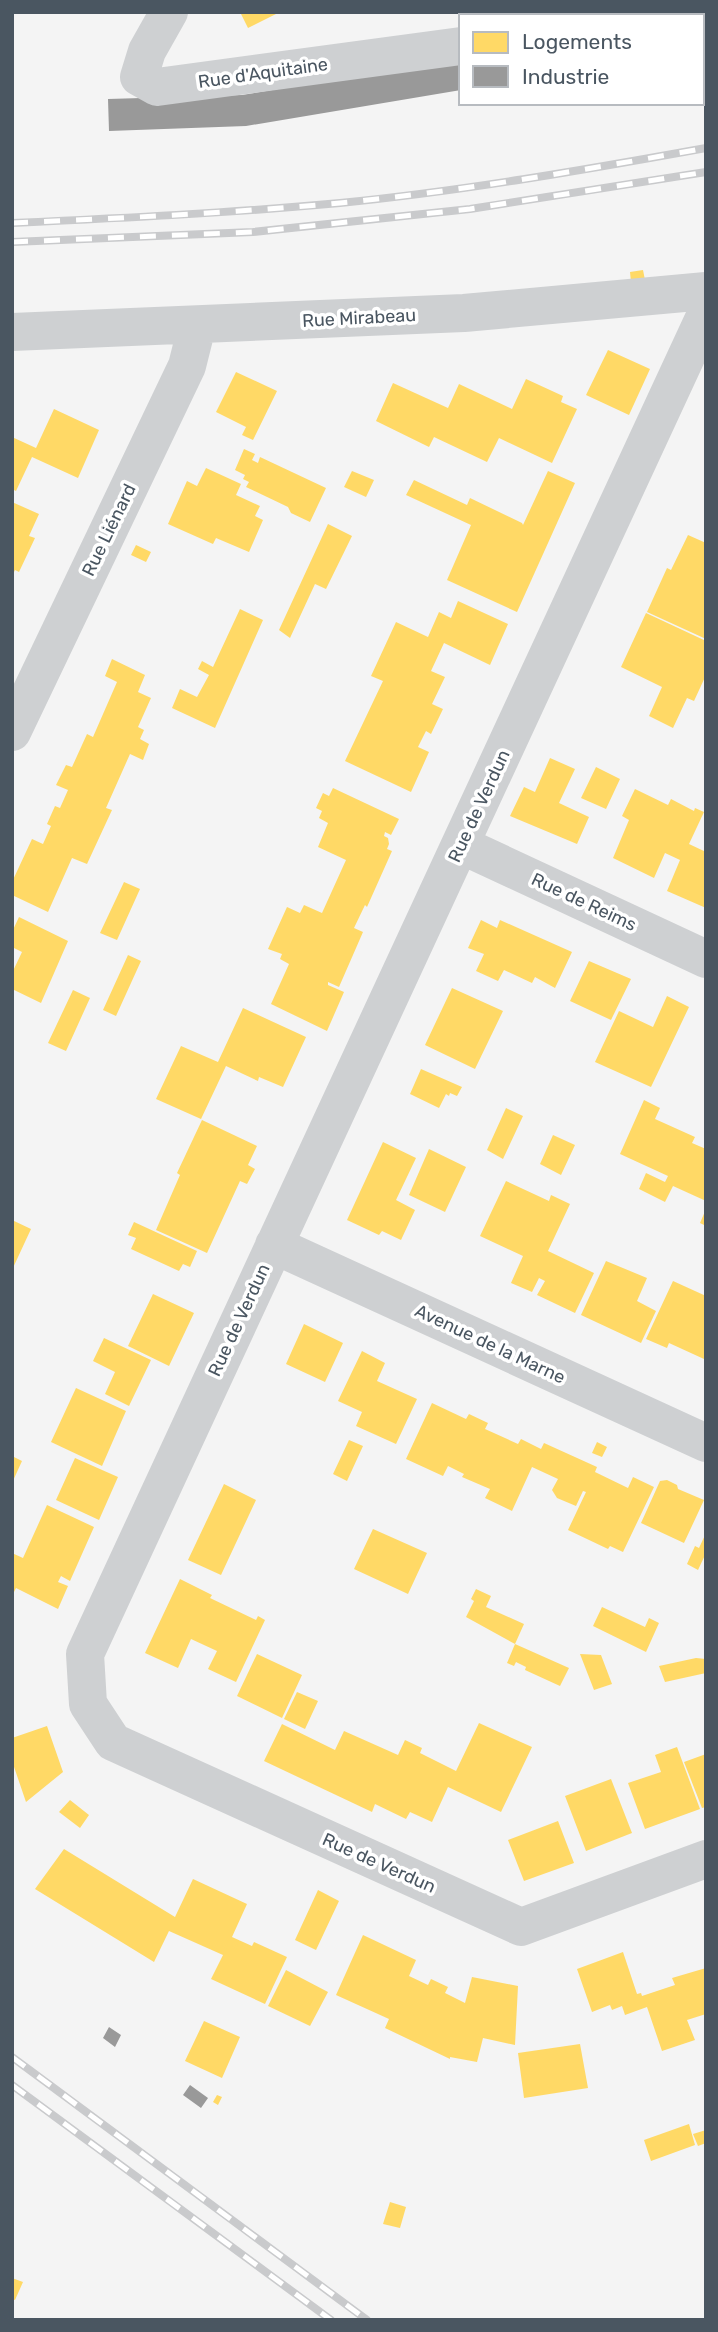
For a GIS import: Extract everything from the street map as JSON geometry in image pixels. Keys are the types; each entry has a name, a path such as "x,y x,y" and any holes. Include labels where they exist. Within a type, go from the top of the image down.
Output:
{"street":[{"name":"Rue d'Aquitaine","path":"169,12 148,51 139,77 157,87 459,46"},
{"name":"Rue Mirabeau","path":"12,332 464,313 706,290"},
{"name":"Rue de Verdun","path":"706,314 85,1654 88,1704 113,1742 521,1927 706,1859"},
{"name":"Rue Liénard","path":"12,732 187,366 197,326"},
{"name":"Rue de Reims","path":"461,845 706,960"},
{"name":"Avenue de la Marne","path":"274,1245 706,1443"}],"building: Logements":[{"path":"240,12 280,12 248,28"},
{"path":"643,270 645,280 631,282 630,272"},
{"path":"608,350 650,369 629,415 586,395"},
{"path":"236,372 277,391 253,440 242,435 246,427 216,412"},
{"path":"526,379 563,396 561,402 577,409 552,463 499,438 487,462 434,437 429,447 376,421 393,383 448,408 459,384 512,409"},
{"path":"54,409 99,430 78,478 32,457 16,491 12,489 12,437 36,448"},
{"path":"244,449 255,454 252,460 258,463 260,457 326,488 310,522 291,513 288,507 246,487 249,482 243,479 245,475 235,470"},
{"path":"206,468 241,484 236,495 260,506 255,516 263,520 249,552 216,538 213,544 168,524 187,481 197,486"},
{"path":"352,471 374,480 366,497 344,487"},
{"path":"548,471 575,483 517,612 447,580 471,525 406,495 414,480 467,505 470,498 523,525"},
{"path":"12,502 39,514 29,536 35,538 19,572 15,570 12,576"},
{"path":"328,524 352,536 326,589 315,584 290,638 279,630"},
{"path":"688,535 706,543 706,639 647,612 667,568 671,570"},
{"path":"136,545 151,552 146,562 131,555"},
{"path":"458,601 508,624 490,665 444,643 431,671 445,677 432,704 443,709 431,734 426,731 418,747 429,752 411,792 345,761 383,681 371,676 396,622 428,637 439,612 451,618"},
{"path":"240,609 263,620 215,728 172,708 180,689 197,697 209,675 198,669 202,661 213,667"},
{"path":"646,613 706,641 706,675 694,701 687,698 673,728 649,716 662,687 621,667"},
{"path":"112,659 145,675 138,692 151,698 138,727 144,730 140,739 149,744 143,760 130,754 106,808 112,810 87,864 72,858 48,912 12,895 12,882 32,839 43,844 51,826 47,824 55,806 60,808 68,790 56,785 66,765 72,767 87,734 93,737 117,682 105,676"},
{"path":"550,758 575,769 559,803 589,817 577,844 510,816 524,787 535,792"},
{"path":"596,767 620,779 606,809 581,798"},
{"path":"333,788 399,819 391,835 385,832 384,836 388,838 389,844 387,849 392,851 367,907 365,905 354,928 363,932 339,987 328,982 328,985 344,992 327,1031 271,1004 289,964 280,959 282,954 268,949 287,907 300,913 304,905 322,913 346,860 318,847 328,823 319,818 322,811 316,808 323,793 329,796"},
{"path":"635,789 668,805 671,799 694,811 695,808 704,812 689,844 706,852 706,908 667,891 680,860 665,853 654,878 613,858 629,820 622,816"},
{"path":"124,882 140,889 117,940 100,933"},
{"path":"19,917 68,941 41,1003 12,989 12,973 22,952 12,947 12,932"},
{"path":"481,920 497,928 500,920 572,952 555,988 535,977 532,983 504,970 498,981 476,971 484,954 468,948"},
{"path":"128,955 141,961 116,1016 103,1010"},
{"path":"589,961 631,979 611,1020 570,1001"},
{"path":"452,988 503,1011 475,1069 425,1045"},
{"path":"73,990 90,998 66,1051 48,1043"},
{"path":"667,996 689,1007 651,1087 595,1062 619,1011 653,1027"},
{"path":"243,1008 306,1037 283,1087 259,1077 258,1081 226,1066 201,1119 156,1099 181,1046 218,1062"},
{"path":"421,1069 462,1087 457,1096 446,1094 439,1108 410,1094"},
{"path":"644,1100 660,1108 655,1119 695,1137 692,1143 706,1149 706,1201 673,1186 665,1202 639,1189 646,1173 665,1182 668,1176 620,1154"},
{"path":"506,1108 523,1116 503,1159 487,1150"},
{"path":"202,1120 257,1146 248,1165 255,1169 247,1184 240,1181 207,1253 156,1230 180,1175 177,1173"},
{"path":"553,1135 575,1145 561,1175 540,1164"},
{"path":"383,1142 416,1158 396,1200 415,1210 401,1240 382,1231 379,1235 347,1220"},
{"path":"429,1149 466,1167 445,1212 409,1195"},
{"path":"506,1181 549,1201 551,1195 570,1204 548,1251 594,1273 575,1313 537,1295 545,1281 539,1278 532,1292 511,1283 523,1256 480,1236"},
{"path":"706,1209 706,1226 700,1223"},
{"path":"12,1220 31,1229 12,1270"},
{"path":"134,1222 197,1251 190,1267 183,1264 179,1271 131,1249 136,1238 128,1235"},
{"path":"606,1261 647,1278 637,1301 656,1311 641,1343 581,1315"},
{"path":"673,1281 706,1296 704,1359 669,1343 667,1348 646,1339"},
{"path":"153,1294 194,1313 169,1366 128,1346"},
{"path":"304,1324 343,1343 325,1382 286,1364"},
{"path":"104,1338 151,1360 129,1406 105,1394 115,1372 93,1361"},
{"path":"362,1351 385,1363 377,1381 417,1399 396,1444 356,1426 362,1412 338,1401"},
{"path":"76,1388 126,1411 102,1466 51,1442"},
{"path":"432,1403 466,1419 469,1414 488,1423 485,1429 518,1444 521,1439 541,1449 544,1443 597,1467 595,1472 628,1488 633,1477 654,1487 623,1552 610,1546 608,1549 568,1530 586,1492 583,1491 576,1506 557,1498 552,1490 558,1479 532,1467 512,1511 485,1498 490,1489 462,1477 464,1474 448,1466 443,1476 406,1459"},
{"path":"349,1440 363,1446 347,1481 333,1474"},
{"path":"597,1442 607,1447 602,1457 592,1453"},
{"path":"12,1456 22,1461 12,1483"},
{"path":"75,1458 118,1477 99,1520 56,1500"},
{"path":"667,1480 677,1485 678,1489 704,1500 684,1543 641,1523 660,1481"},
{"path":"224,1484 256,1500 221,1575 188,1560"},
{"path":"47,1505 94,1527 70,1581 61,1576 58,1582 68,1586 58,1609 16,1588 12,1596 12,1553 23,1558"},
{"path":"373,1529 427,1553 408,1594 354,1569"},
{"path":"706,1533 706,1553 698,1570 687,1564 695,1546 699,1548"},
{"path":"180,1579 212,1595 210,1598 256,1620 258,1616 265,1620 236,1682 208,1669 217,1651 191,1639 178,1668 145,1653"},
{"path":"476,1589 491,1596 486,1607 524,1624 515,1644 466,1617 474,1601 471,1599"},
{"path":"602,1607 645,1627 649,1618 659,1623 646,1652 593,1626"},
{"path":"515,1644 569,1668 560,1686 525,1670 526,1667 516,1662 514,1666 507,1663"},
{"path":"257,1654 302,1675 282,1718 237,1696"},
{"path":"580,1654 601,1655 612,1684 594,1690"},
{"path":"696,1658 706,1659 706,1673 665,1682 659,1666"},
{"path":"297,1692 318,1701 305,1729 284,1719"},
{"path":"479,1723 532,1747 501,1812 448,1787 432,1822 410,1812 406,1819 375,1804 372,1812 264,1761 282,1724 335,1750 344,1731 398,1755 405,1740 422,1748 420,1753 456,1771"},
{"path":"47,1726 63,1772 26,1802 12,1761 12,1738"},
{"path":"677,1747 700,1809 645,1829 628,1783 661,1772 655,1755"},
{"path":"706,1754 706,1807 702,1808 684,1762"},
{"path":"611,1779 632,1833 586,1851 565,1796"},
{"path":"70,1800 89,1815 80,1828 59,1812"},
{"path":"558,1821 574,1863 524,1881 508,1840"},
{"path":"64,1849 175,1917 193,1879 247,1904 232,1937 252,1946 254,1942 287,1957 265,2004 211,1979 223,1955 169,1931 154,1962 35,1889"},
{"path":"318,1890 339,1901 316,1950 295,1940"},
{"path":"363,1935 416,1960 409,1976 428,1985 431,1979 448,1987 445,1993 465,2003 472,1977 518,1986 515,2045 483,2038 477,2062 450,2059 385,2028 389,2019 336,1995"},
{"path":"623,1952 637,1994 641,1993 642,1996 675,1985 672,1978 706,1968 706,2014 687,2020 695,2040 662,2051 647,2007 625,2015 622,2006 612,2010 610,2005 592,2012 577,1969"},
{"path":"286,1970 328,1992 310,2026 268,2006"},
{"path":"204,2021 240,2037 222,2078 185,2061"},
{"path":"580,2044 588,2088 524,2098 518,2053"},
{"path":"217,2095 222,2097 218,2105 213,2102"},
{"path":"689,2124 695,2145 651,2161 644,2140"},
{"path":"706,2130 706,2143 698,2146 693,2134"},
{"path":"390,2202 406,2207 400,2228 383,2224"},
{"path":"12,2278 23,2282 15,2300 12,2299"}],"building: Industrie":[{"path":"706,17 706,50 704,50"},
{"path":"459,59 459,90 246,126 109,131 108,99 242,95"},
{"path":"109,2027 121,2035 115,2047 103,2038"},
{"path":"190,2085 208,2098 201,2108 183,2095"}],"railway":[{"path":"12,223 299,207 386,198 523,179 706,148"},
{"path":"12,242 253,232 470,209 706,172"},
{"path":"12,2057 367,2320"},
{"path":"12,2085 331,2320"}]}
